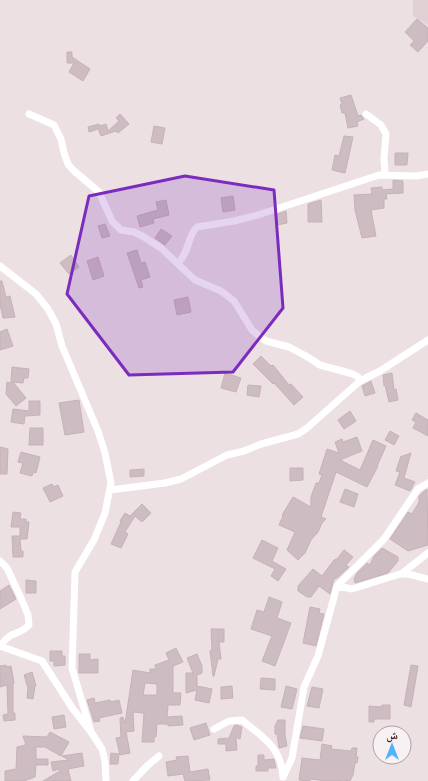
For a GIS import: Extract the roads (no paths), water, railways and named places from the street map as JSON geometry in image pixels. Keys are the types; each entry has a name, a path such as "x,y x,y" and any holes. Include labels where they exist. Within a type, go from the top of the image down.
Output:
{"street":[{"path":"29,114 54,125 61,139 68,164 99,192 112,221 121,230 134,232 144,237 161,248 195,280 221,292 234,301 252,330 266,341 289,347 320,365 353,374 358,377 360,382"},
{"path":"366,114 381,125 386,134 384,158 386,174"},
{"path":"178,264 186,254 193,232 197,227 234,221 258,215 373,176 386,174 416,176 428,174"},
{"path":"0,266 36,294 48,309 56,324 62,346 98,431 105,453 111,483 105,513 94,540 75,572 72,668 91,732"},
{"path":"110,490 165,483 181,479 226,456 298,434 360,382 428,340"},
{"path":"283,779 292,758 304,687 318,656 337,586 384,539 418,489 428,483"},
{"path":"400,574 428,553"},
{"path":"0,561 7,568 21,598 28,615 29,625 24,630 6,638 1,646 42,661 73,709 102,749 106,781"},
{"path":"337,586 352,589 400,574 408,574 428,579"},
{"path":"214,729 229,721 242,720 273,746 282,770 283,779"},
{"path":"133,781 159,756"}]}
